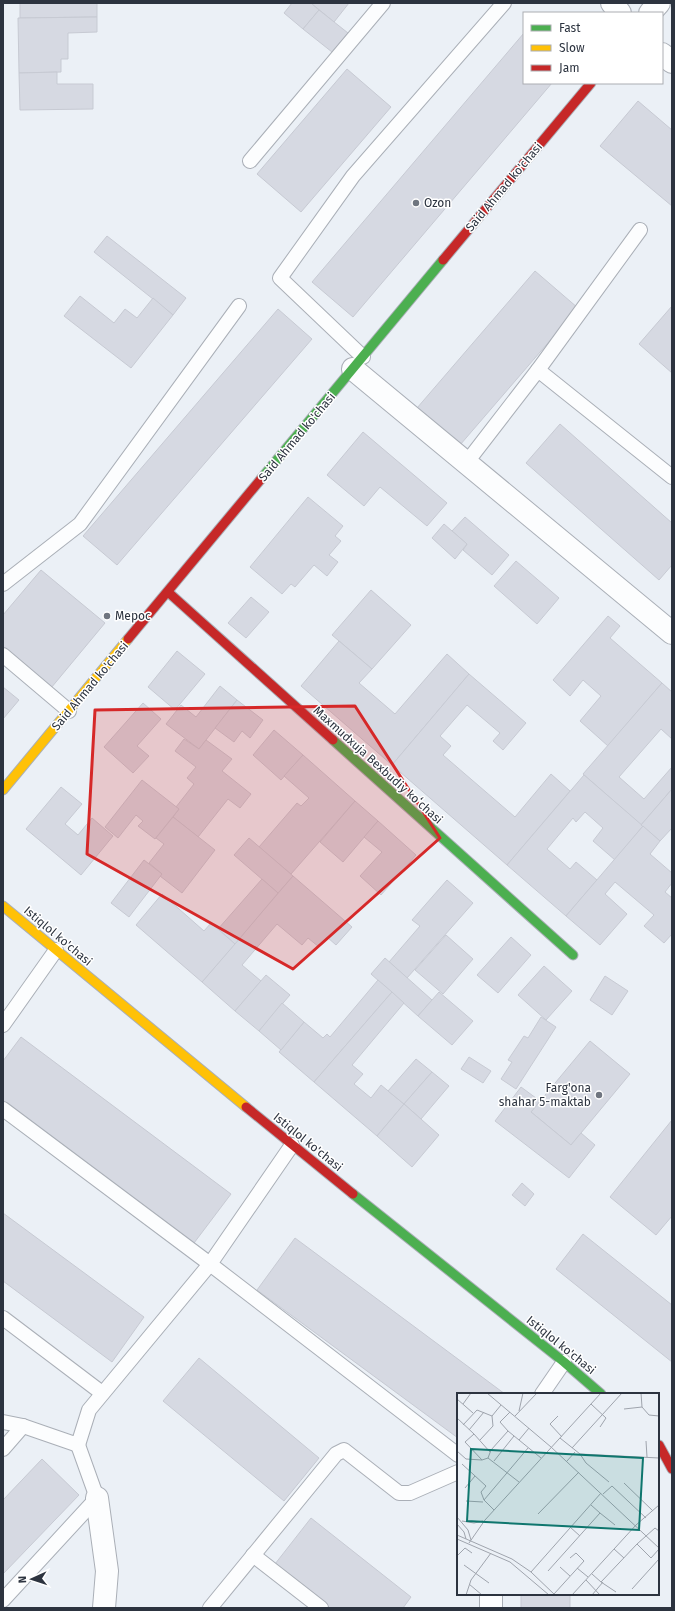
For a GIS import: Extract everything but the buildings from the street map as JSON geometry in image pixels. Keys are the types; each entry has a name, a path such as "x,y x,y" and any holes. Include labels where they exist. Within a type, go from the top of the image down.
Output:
{"street":[{"path":"612,3 619,12"},
{"path":"651,12 659,3"},
{"path":"663,55 672,62"},
{"name":"Said Ahmad ko'chasi","path":"3,790 590,84"},
{"path":"358,363 467,462 672,633"},
{"name":"Maxmudxuja Bexbudiy koʻchasi","path":"168,592 573,956"},
{"name":"Istiqlol ko'chasi","path":"3,906 292,1145 564,1362 600,1393"},
{"path":"659,1445 672,1455"},
{"path":"659,1446 672,1469"},
{"path":"97,1498 107,1571 104,1608"},
{"path":"491,1595 491,1608"}],"lane":[{"path":"250,161 383,3"},
{"path":"358,363 280,278 352,176 504,3"},
{"path":"467,462 538,370 640,230"},
{"path":"3,584 80,524 239,306"},
{"path":"538,370 672,477"},
{"path":"3,654 69,711"},
{"path":"3,1025 56,950"},
{"path":"3,1110 210,1264 457,1454"},
{"path":"3,1600 97,1498 78,1445 88,1410 210,1264 292,1145"},
{"path":"3,1318 102,1393"},
{"path":"543,1393 564,1362"},
{"path":"3,1422 23,1426 78,1445"},
{"path":"3,1449 23,1426"},
{"path":"210,1608 336,1454 344,1450 399,1493 410,1493 457,1472"},
{"path":"253,1555 321,1608"}],"highlighted area":[{"path":"355,706 440,838 293,969 87,854 95,710"}],"traffic: fast":[{"path":"261,479 443,260"},
{"path":"333,740 573,955"},
{"path":"353,1194 564,1362 600,1393"}],"traffic: slow":[{"path":"3,790 128,639"},
{"path":"3,906 246,1107"}],"traffic: jam":[{"path":"443,260 590,84"},
{"path":"128,639 261,479"},
{"path":"168,592 333,740"},
{"path":"246,1107 353,1194"},
{"path":"659,1445 672,1469"}],"place":[{"name":"Ozon","path":"416,203"},
{"name":"Мерос","path":"107,616"},
{"name":"Farg'ona shahar 5-maktab","path":"599,1095"}]}
